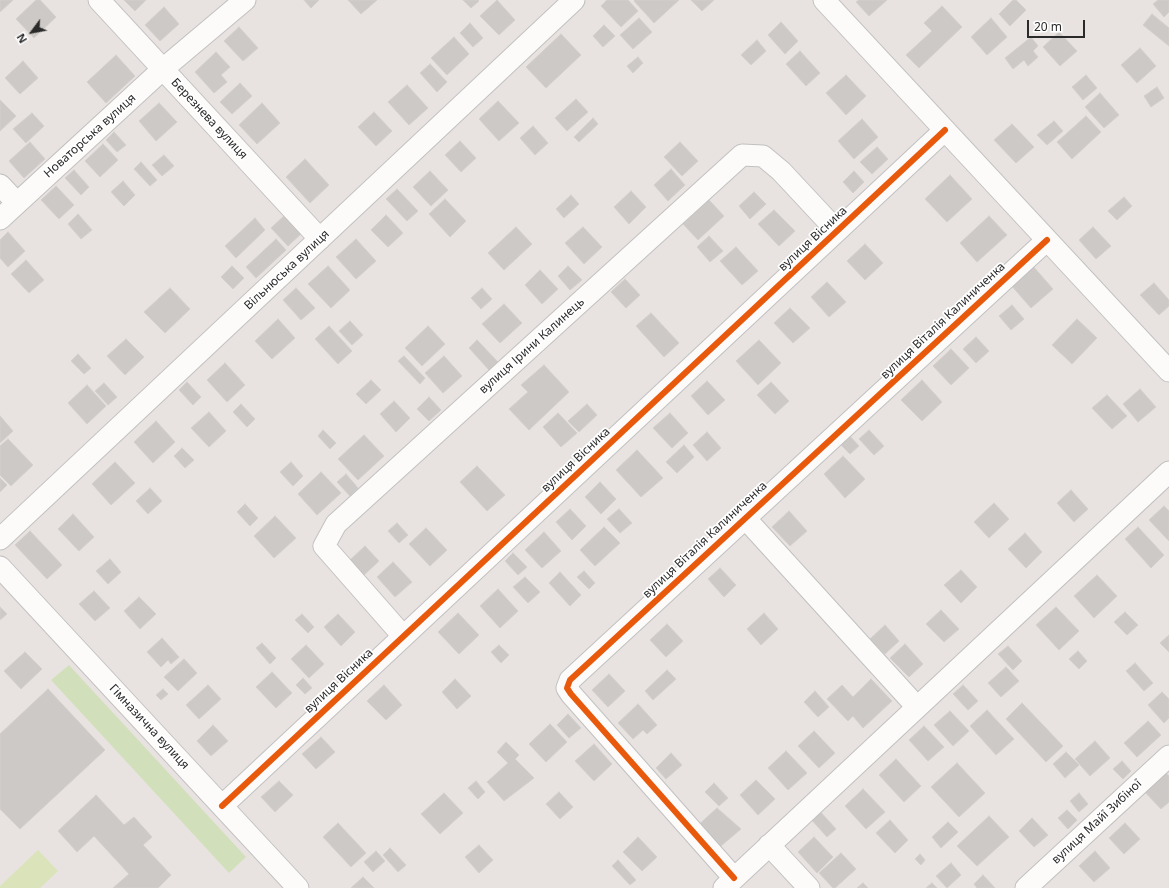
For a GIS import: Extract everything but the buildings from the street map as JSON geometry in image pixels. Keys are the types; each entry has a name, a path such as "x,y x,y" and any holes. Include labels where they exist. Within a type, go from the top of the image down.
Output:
{"street":[{"name":"Березнева вулиця","path":"99,0 320,239"},
{"name":"Новаторська вулиця","path":"0,219 163,70 245,0"},
{"name":"Вільнюська вулиця","path":"0,539 574,0"},
{"path":"824,0 1169,371"},
{"name":"вулиця Вісника","path":"222,806 945,130"},
{"name":"вулиця Ірини Калинець","path":"403,636 324,546 336,524 742,155 763,156 781,171 838,231"},
{"path":"0,184 17,203"},
{"name":"вулиця Віталія Калиниченка","path":"1047,240 570,680 567,688 729,883 1169,472"},
{"path":"745,518 917,707"},
{"name":"Гімназична вулиця","path":"0,566 298,888"},
{"name":"вулиця Майї Зибіної","path":"1026,888 1169,756"},
{"path":"769,845 810,888"}],"green space":[{"path":"69,665 246,857 229,873 51,680"},
{"path":"38,850 58,871 40,888 0,888 0,886"}],"cycle path":[{"path":"222,806 945,130"},
{"path":"734,878 571,694 567,688 570,680 1047,240"}]}
